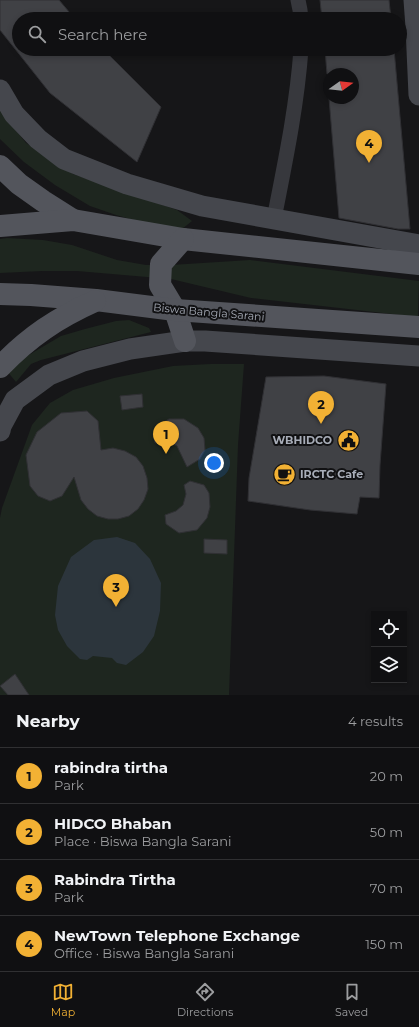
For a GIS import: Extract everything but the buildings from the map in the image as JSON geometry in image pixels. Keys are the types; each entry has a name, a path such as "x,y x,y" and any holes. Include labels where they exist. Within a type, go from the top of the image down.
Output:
{"main road":[{"path":"0,166 19,184 72,220"},
{"path":"5,225 72,220 183,239 419,264"},
{"path":"183,239 161,264 160,285 175,310 185,341"},
{"name":"Biswa Bangla Sarani","path":"0,294 31,294 96,300 175,310 419,327"},
{"path":"0,367 12,354 51,323 96,300"}],"street":[{"path":"298,0 300,12"},
{"path":"414,0 419,96"},
{"path":"274,219 290,134 301,56"},
{"path":"0,90 14,114 38,139 64,159 127,184 202,206 419,245"},
{"path":"0,431 1,426 15,400 49,375 83,361 130,349 185,341 204,341 419,356"}],"shaded area":[{"path":"0,107 5,117 26,143 73,174 177,210 192,221 182,229 148,224 90,206 55,185 24,162 0,139"},
{"path":"0,239 43,240 72,245 117,260 146,265 171,265 250,260 419,281 418,317 251,298 171,279 77,271 0,273"},
{"path":"129,320 149,328 151,332 41,360 31,364 16,382 7,371 22,359 61,336 116,321"},
{"path":"244,364 238,445 229,695 0,695 0,518 2,508 32,425 50,403 73,390 114,378 173,366"},
{"path":"117,537 135,543 150,559 161,583 160,611 154,636 143,652 126,665 117,663 112,658 93,656 87,660 80,659 67,646 58,630 55,615 58,586 71,557 94,540"}],"place":[{"name":"NewTown Telephone Exchange","path":"369,163"},
{"name":"HIDCO Bhaban","path":"321,424"},
{"name":"WBHIDCO","path":"348,440"},
{"name":"rabindra tirtha","path":"166,454"},
{"name":"IRCTC Cafe","path":"285,474"},
{"name":"Rabindra Tirtha","path":"116,607"}]}
